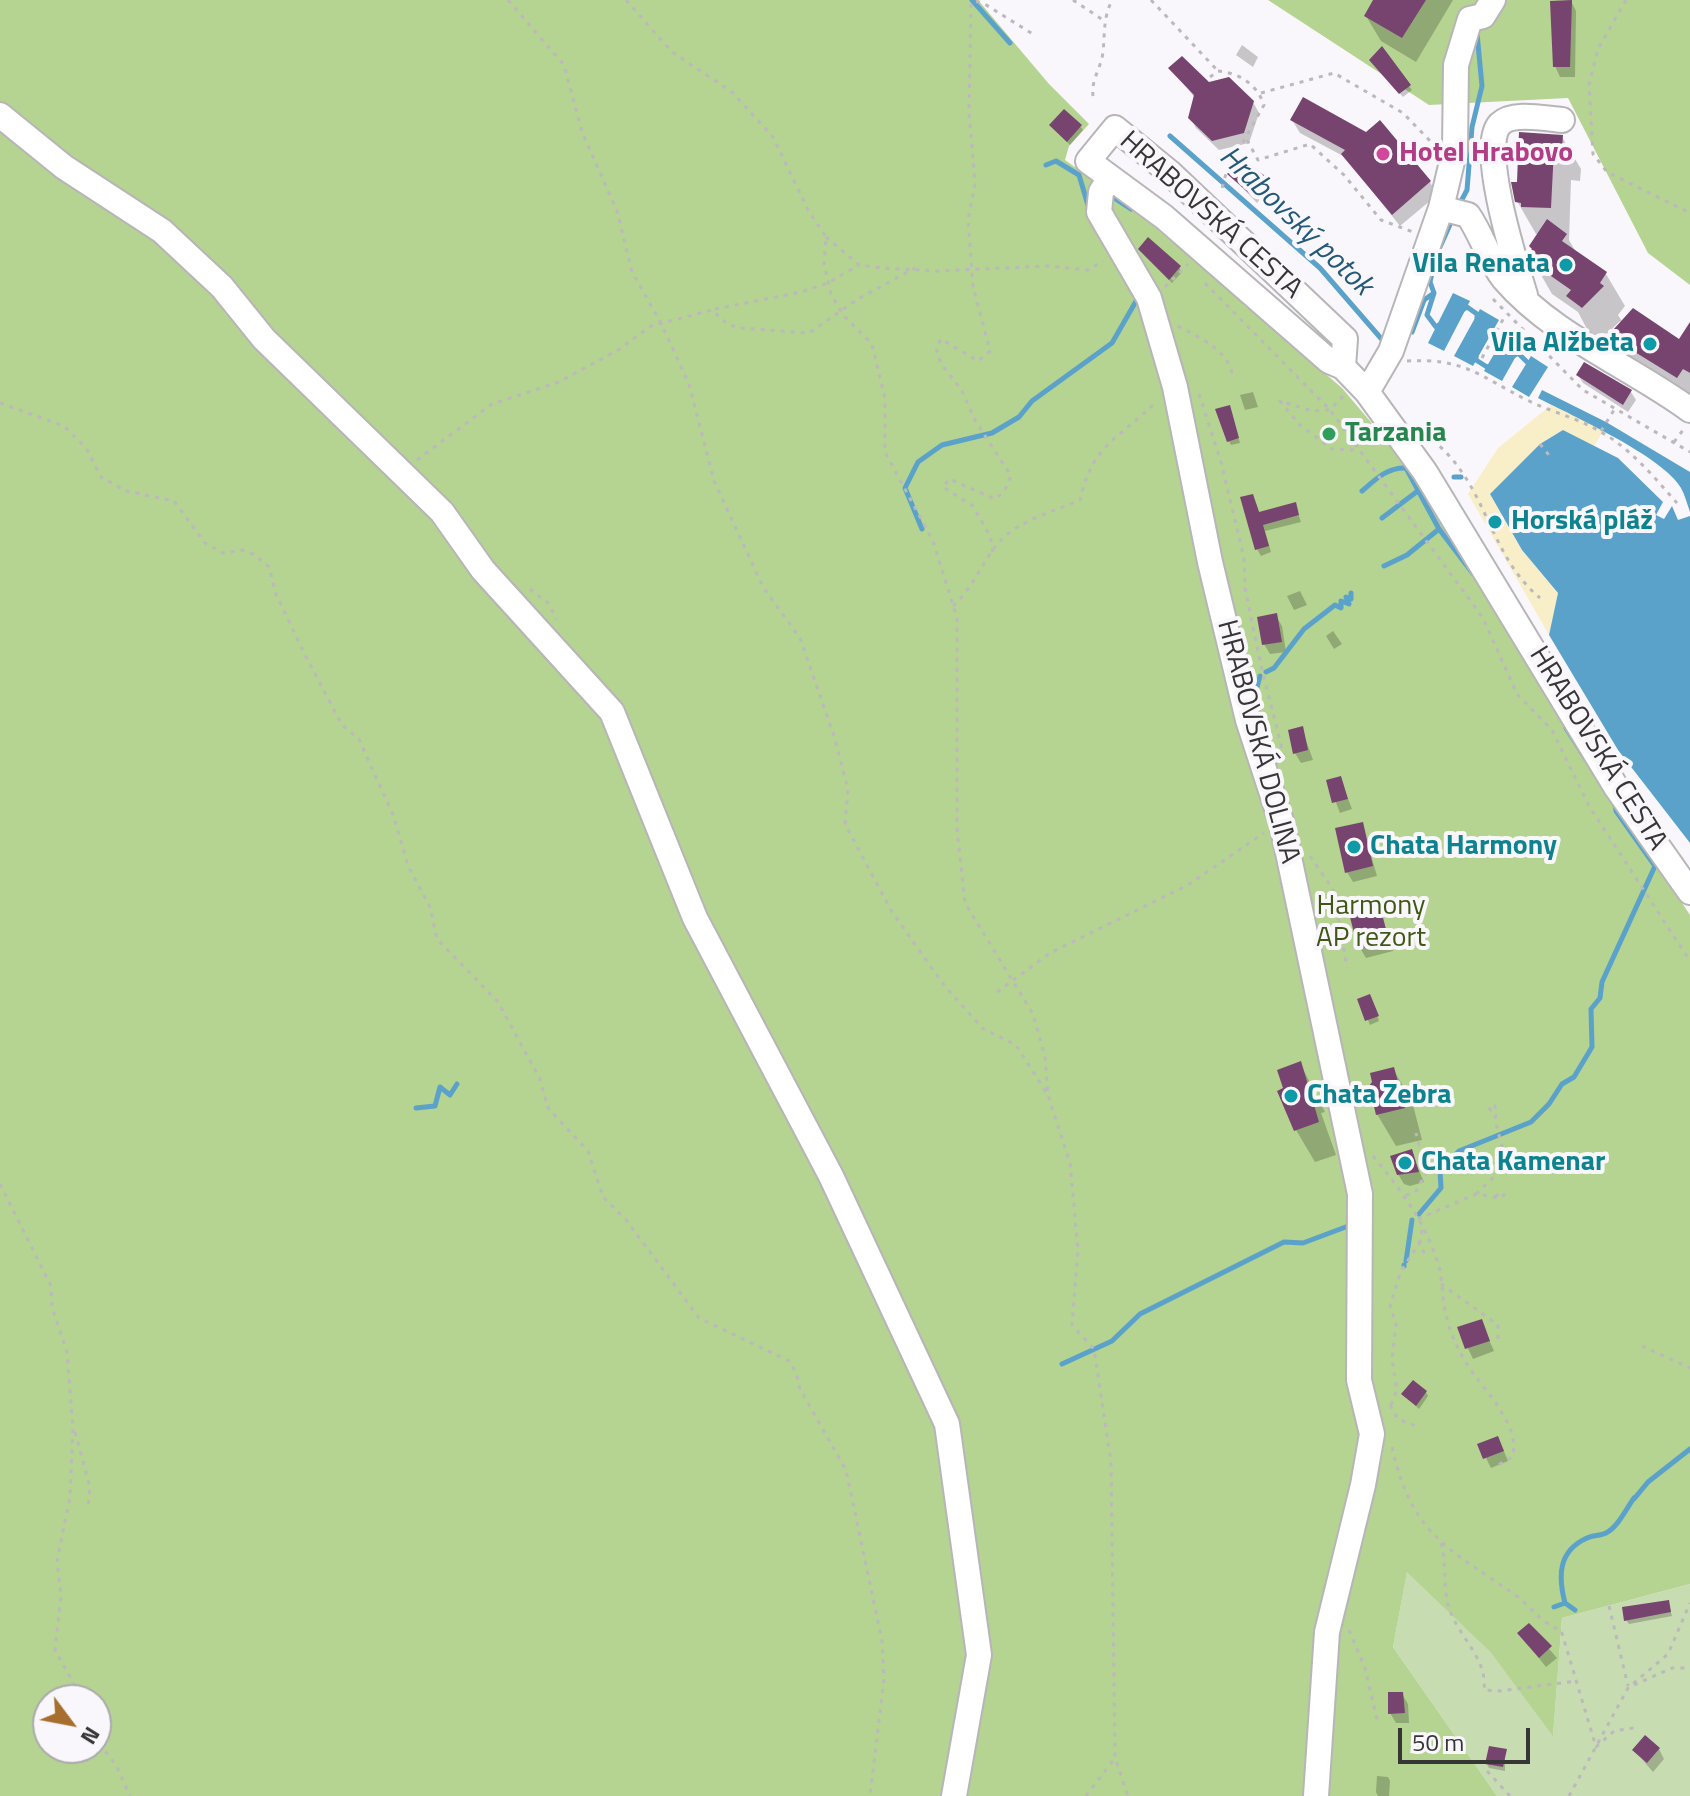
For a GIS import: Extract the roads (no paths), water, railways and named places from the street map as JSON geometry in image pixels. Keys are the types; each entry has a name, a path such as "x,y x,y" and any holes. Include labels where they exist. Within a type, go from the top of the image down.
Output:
{"street":[{"path":"1482,12 1456,65 1455,149 1450,162 1453,211 1484,246 1507,282 1555,323 1690,410"},
{"path":"0,115 64,167 162,231 222,287 264,339 442,512 483,570 612,712 695,918 831,1176 947,1424 979,1655 954,1796"},
{"path":"1526,297 1500,205 1494,135 1501,123 1513,117 1562,120"},
{"name":"HRABOVSKÁ CESTA","path":"1343,367 1345,339 1169,172 1115,128 1088,161 1164,217 1329,361 1343,367 1367,392 1425,472 1616,787 1690,892"},
{"name":"HRABOVSKÁ DOLINA","path":"1110,178 1101,192 1099,212 1149,298 1175,387 1219,603 1258,759 1282,824 1360,1194 1359,1380 1372,1434 1363,1485 1327,1632 1316,1796"},
{"path":"1367,392 1392,348 1429,238 1453,211"}],"water":[{"path":"1453,293 1470,301 1444,351 1428,343"},
{"path":"1480,309 1499,320 1473,366 1454,356"},
{"path":"1503,339 1520,349 1502,381 1484,371"},
{"path":"1531,356 1548,367 1529,397 1512,387"},
{"path":"1542,390 1606,422 1690,472 1690,512 1681,488 1656,463 1616,438 1538,398"},
{"path":"1563,430 1618,458 1663,502 1656,515 1664,519 1672,506 1678,520 1690,516 1690,843 1618,750 1549,635 1558,593 1522,550 1490,494 1540,444"}],"waterway":[{"path":"972,0 1010,43"},
{"path":"1458,207 1467,190 1472,127 1482,86 1477,33"},
{"name":"Hrabovský potok","path":"1170,136 1320,268 1385,343"},
{"path":"1046,165 1056,161 1079,175 1090,212"},
{"path":"1111,196 1131,209"},
{"path":"1440,247 1452,220"},
{"path":"1434,293 1430,282 1435,260"},
{"name":"Hrabovský potok","path":"1412,332 1424,300 1434,293 1427,315 1436,327 1439,325"},
{"path":"922,529 905,488 918,462 942,445 992,433 1019,417 1032,401 1112,343 1139,296"},
{"name":"Hrabovský potok","path":"1464,309 1467,307 1477,314 1477,319"},
{"name":"Hrabovský potok","path":"1476,353 1476,360 1487,367 1493,365"},
{"name":"Hrabovský potok","path":"1513,356 1518,353 1529,364"},
{"path":"1362,491 1387,472 1406,468 1439,529 1474,575"},
{"path":"1454,477 1461,477"},
{"path":"1382,518 1419,490"},
{"path":"1384,566 1407,555 1439,529"},
{"path":"1266,672 1274,668 1304,629 1335,605 1341,608 1341,601 1349,604 1346,597 1351,599 1351,593"},
{"path":"1254,698 1260,676"},
{"path":"1566,728 1603,786"},
{"path":"1419,1214 1441,1188 1440,1171 1459,1151 1531,1122 1549,1104 1562,1084 1574,1077 1592,1047 1591,1009 1600,998 1602,982 1655,866 1616,811 1615,804"},
{"path":"416,1108 435,1106 440,1087 450,1095 457,1084"},
{"path":"1406,1261 1412,1220"},
{"path":"1062,1364 1112,1341 1140,1314 1284,1242 1303,1243 1351,1225"},
{"path":"1634,1499 1648,1482 1690,1449"},
{"path":"1575,1610 1565,1603 1563,1593 1561,1574 1565,1557 1577,1543 1610,1530 1634,1498"},
{"path":"1554,1607 1565,1603"}],"place":[{"name":"Hotel Hrabovo","path":"1383,154"},
{"name":"Vila Renata","path":"1566,265"},
{"name":"Vila Alžbeta","path":"1650,344"},
{"name":"Tarzania","path":"1329,434"},
{"name":"Horská pláž","path":"1495,522"},
{"name":"Chata Harmony","path":"1354,847"},
{"name":"Chata Zebra","path":"1291,1096"},
{"name":"Chata Kamenar","path":"1405,1163"}],"park label":[{"name":"Harmony AP rezort","path":"1371,923"}]}
